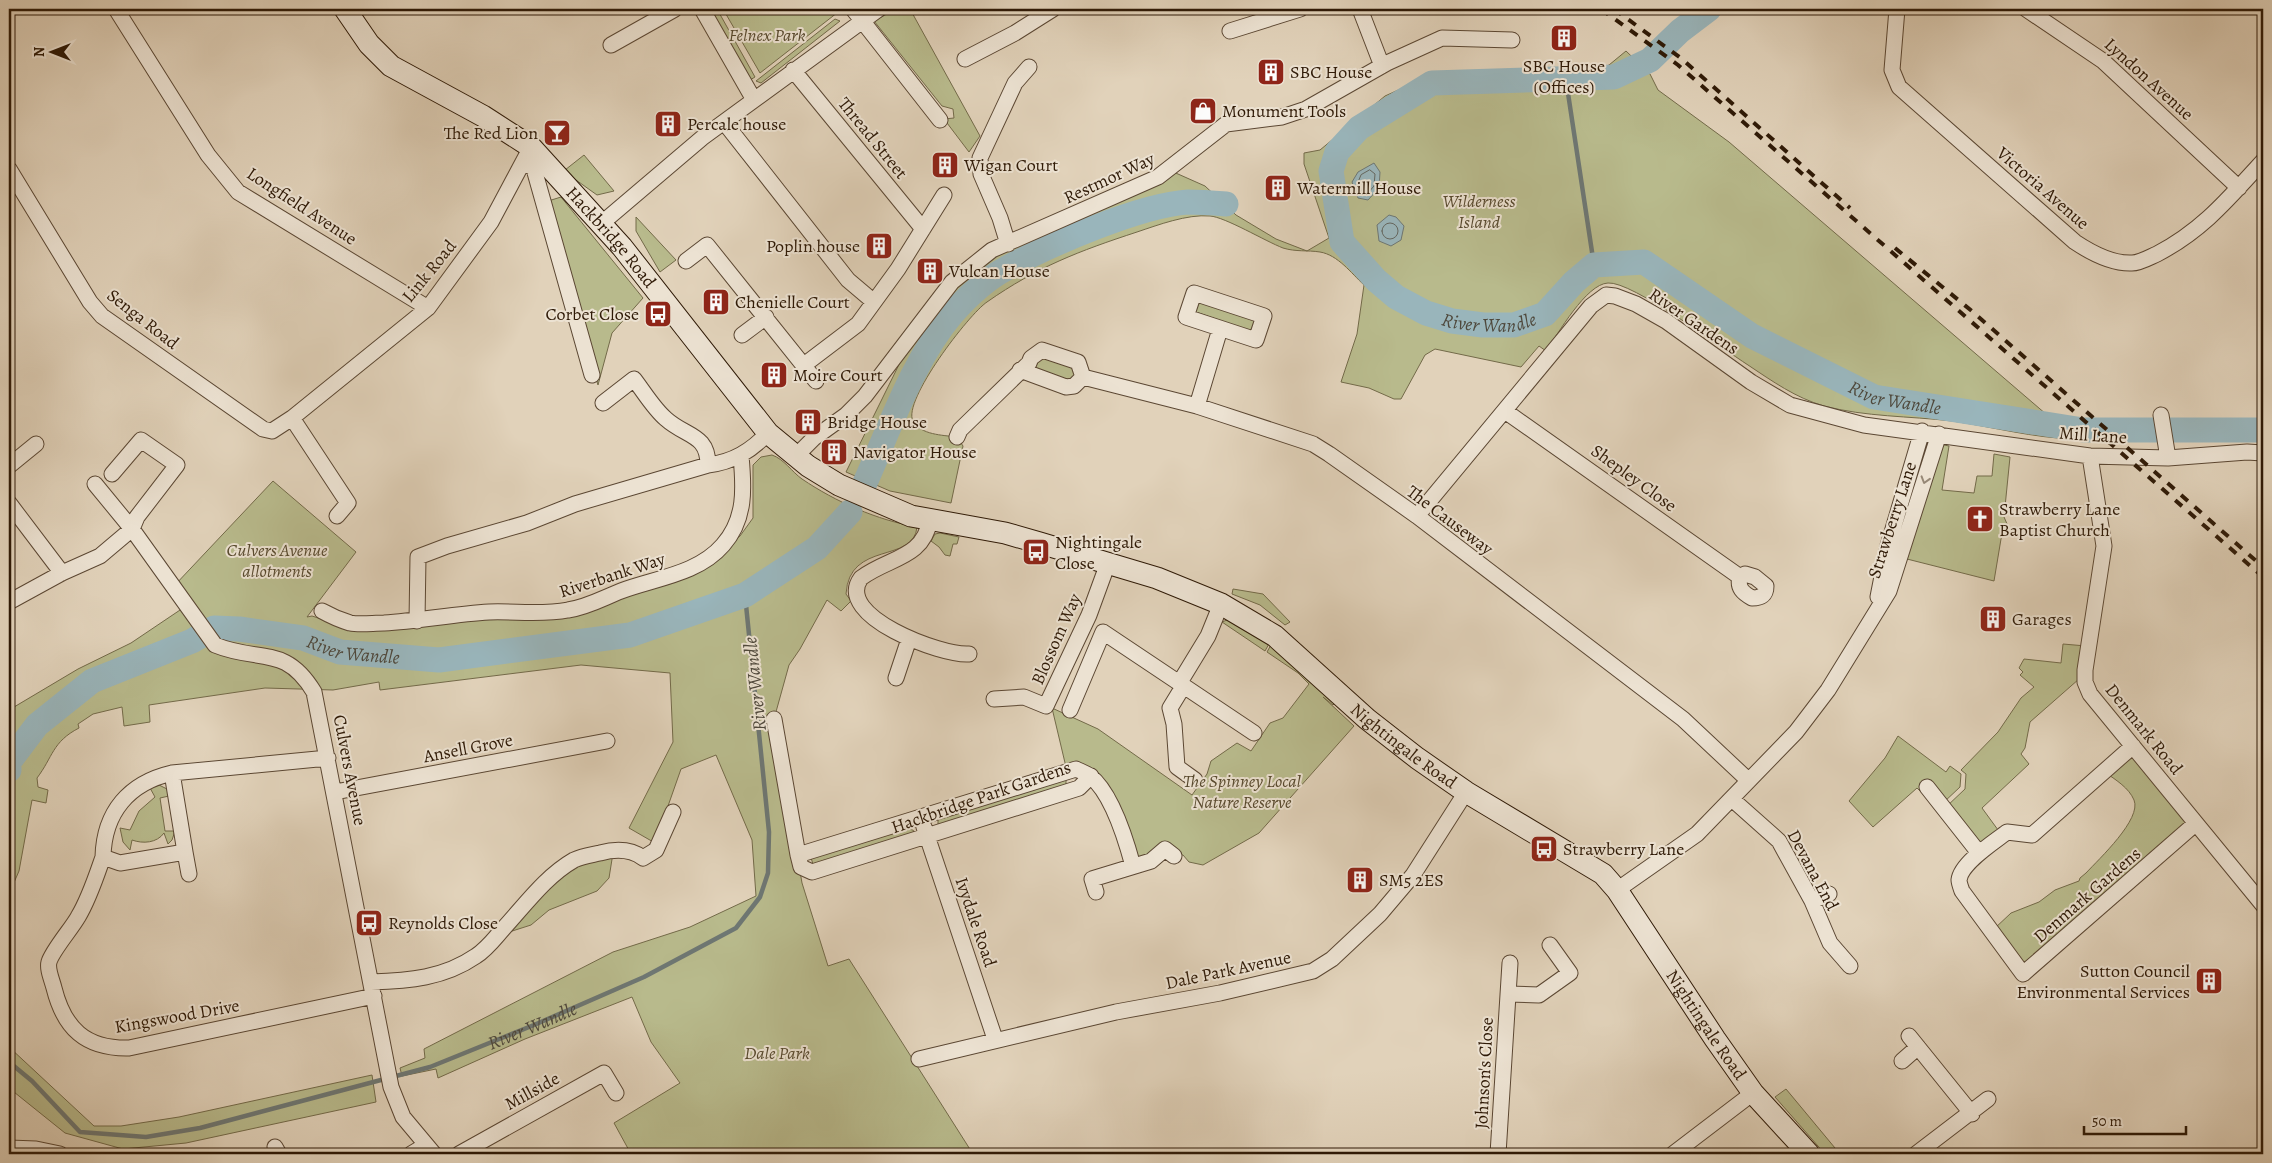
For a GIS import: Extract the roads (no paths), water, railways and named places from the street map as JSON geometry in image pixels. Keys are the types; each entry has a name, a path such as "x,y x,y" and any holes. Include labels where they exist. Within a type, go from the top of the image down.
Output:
{"main road":[{"name":"Hackbridge Road","path":"345,9 369,44 391,66 483,116 602,223 649,280 768,433 796,457 839,485 882,503"},
{"name":"Nightingale Road","path":"882,503 911,516 1005,533 1180,586 1221,604 1275,636 1367,719 1417,758 1466,792 1603,874 1617,890 1688,1000 1753,1093 1809,1154"}],"street":[{"path":"611,45 675,9"},
{"path":"702,9 754,100"},
{"path":"602,223 672,162 793,70 857,14 879,9"},
{"path":"965,59 1015,33 1053,9"},
{"path":"1230,31 1282,11 1300,9"},
{"path":"1360,9 1382,66"},
{"name":"Victoria Avenue","path":"1897,9 1892,70 1899,87 2068,235 2090,252 2122,262 2134,263 2151,257 2181,240 2210,218 2263,161"},
{"name":"Lyndon Avenue","path":"2026,9 2103,61 2239,188"},
{"name":"Longfield Avenue","path":"123,11 208,156 238,192 428,308"},
{"path":"857,14 940,120"},
{"name":"Restmor Way","path":"796,457 814,438 846,415 865,396 952,282 992,250 1158,177 1226,124 1282,117 1306,109 1423,45 1450,37 1512,40"},
{"path":"1008,244 1000,218 981,174 980,158 1015,83 1029,67"},
{"name":"Thread Street","path":"793,70 923,229"},
{"path":"724,122 848,280 874,302"},
{"name":"Link Road","path":"278,428 428,308 491,222 527,154"},
{"path":"527,154 534,169 592,375"},
{"name":"Senga Road","path":"9,169 90,302 102,316 263,429 272,431 278,428"},
{"path":"804,365 858,324 898,269 944,195"},
{"path":"686,261 707,245 816,381"},
{"path":"1194,292 1264,316 1256,340 1220,329 1186,316 1194,292"},
{"name":"River Gardens","path":"1417,516 1598,298 1615,296 1666,321 1751,382 1790,405 1864,425 1922,432"},
{"path":"742,335 766,317"},
{"path":"1196,406 1220,329"},
{"path":"957,437 960,430 1031,358 1042,350 1078,362 1083,377 1074,386 1066,387 1020,370"},
{"name":"The Causeway","path":"1083,377 1196,406 1313,444 1330,454 1417,516 1683,719 1748,780"},
{"path":"603,403 634,379 666,419 701,440 708,452 708,465"},
{"name":"Shepley Close","path":"1505,411 1740,577"},
{"path":"2161,415 2168,458"},
{"path":"292,418 348,503 337,516"},
{"name":"Mill Lane","path":"1922,432 2015,447 2090,456 2168,458 2247,452 2263,453"},
{"name":"Strawberry Lane","path":"1874,616 1888,546 1922,432"},
{"path":"417,622 418,557 447,546 527,522 575,504 708,465 726,463 741,456 768,433"},
{"name":"Strawberry Lane","path":"1617,890 1698,834 1733,800 1748,780 1796,732 1814,710 1889,591 1939,434"},
{"path":"9,602 62,573 100,556 132,529 137,516 177,464 141,440 112,474"},
{"path":"9,466 36,444"},
{"name":"Riverbank Way","path":"322,611 352,623 417,622 488,612 570,610 590,605 620,592 699,564 724,544 742,513 744,480 741,456"},
{"name":"Denmark Road","path":"2090,456 2104,546 2085,670 2085,682 2090,694 2134,746 2195,824 2263,904"},
{"name":"Culvers Avenue","path":"95,484 132,529 210,640 223,648 283,660 295,667 306,678 314,692 391,1087 403,1117 430,1150"},
{"path":"9,503 62,573"},
{"path":"930,520 920,545 865,575 859,581 857,590 859,601 863,608 899,635 957,655 969,654"},
{"name":"Blossom Way","path":"994,698 1024,697 1046,706 1089,615 1108,563"},
{"path":"1195,780 1177,767 1174,724 1170,708 1180,690 1180,682 1208,636 1221,604"},
{"path":"1070,710 1103,632 1254,732"},
{"path":"896,678 909,639"},
{"path":"774,719 798,855"},
{"name":"Ansell Grove","path":"335,792 608,741"},
{"name":"Denmark Gardens","path":"2134,746 2032,835 2007,832 1979,853 1963,871 1959,880 1962,891 2023,974 2195,824"},
{"path":"185,852 120,863 103,857 105,837 116,809 136,788 149,780 172,773 328,758"},
{"name":"Hackbridge Park Gardens","path":"1076,769 1091,776 1079,788 927,836 812,872 801,867 798,855 921,818 1076,769"},
{"path":"172,773 189,874"},
{"path":"1091,776 1112,804 1124,834 1133,866"},
{"path":"1927,787 1979,853"},
{"name":"Dale Park Avenue","path":"920,1059 995,1039 1116,1012 1262,984 1313,971 1324,965 1374,920 1410,878 1466,792"},
{"name":"Devana End","path":"1733,800 1774,835 1786,852 1812,902 1830,943 1850,966"},
{"name":"Kingswood Drive","path":"103,857 98,874 79,915 49,962 52,982 63,1016 76,1032 92,1042 111,1047 128,1048 372,989 434,976 456,968 478,955 542,885 575,859 608,851 635,852 643,858 656,850 673,812"},
{"name":"Ivydale Road","path":"921,818 995,1039"},
{"path":"1096,892 1092,879 1151,861 1166,849 1174,856"},
{"path":"1812,902 1829,894"},
{"name":"Johnson's Close","path":"1508,994 1539,995 1570,973 1550,944"},
{"name":"Johnson's Close","path":"1498,1154 1510,962"},
{"path":"1902,1061 1914,1042 1972,1114"},
{"name":"Millside","path":"459,1154 604,1073 616,1093"},
{"path":"1673,1154 1753,1093"},
{"path":"1916,1154 1972,1114 1988,1099"},
{"path":"9,1148 36,1149 60,1154"},
{"path":"411,1154 430,1150"}],"water":[{"path":"1374,163 1380,172 1379,188 1368,200 1358,198 1352,182 1358,172"},
{"path":"1389,215 1396,217 1404,226 1401,240 1391,246 1379,241 1377,225"}],"waterway":[{"name":"River Wandle","path":"1709,9 1680,31 1650,60 1614,77 1432,83 1359,128 1337,152 1331,171 1342,242 1376,280 1396,297 1426,313 1452,321 1483,325 1514,325 1545,314 1574,282 1594,265 1644,262 1752,336 1874,397 2083,430 2263,430"},
{"path":"1566,80 1594,265"},
{"name":"River Wandle","path":"864,485 903,396 925,352 952,314 985,282 1025,258 1071,237 1121,218 1146,210 1188,202 1226,204"},
{"name":"River Wandle","path":"9,770 9,762 37,725 92,681 192,641 214,628 239,629 303,638 340,652 439,660 630,635 745,595 817,548 850,512"},
{"name":"River Wandle","path":"9,1062 32,1081 80,1132 146,1137 200,1128 430,1067 534,1025 644,977 736,928 760,897 768,873 769,832 745,595"}],"railway":[{"path":"1601,9 1678,65 2263,577"},
{"path":"1614,9 1682,59 1850,208"},
{"path":"1895,248 1973,312 2263,567"}],"place":[{"name":"SBC House (Offices)","path":"1564,38"},
{"name":"SBC House","path":"1271,72"},
{"name":"Monument Tools","path":"1203,111"},
{"name":"Percale house","path":"668,124"},
{"name":"The Red Lion","path":"557,133"},
{"name":"Wigan Court","path":"945,165"},
{"name":"Watermill House","path":"1278,188"},
{"name":"Poplin house","path":"879,246"},
{"name":"Vulcan House","path":"930,271"},
{"name":"Chenielle Court","path":"716,302"},
{"name":"Corbet Close","path":"658,314"},
{"name":"Moire Court","path":"774,375"},
{"name":"Bridge House","path":"808,422"},
{"name":"Navigator House","path":"834,452"},
{"name":"Strawberry Lane Baptist Church","path":"1980,519"},
{"name":"Nightingale Close","path":"1036,552"},
{"name":"Garages","path":"1993,619"},
{"name":"Strawberry Lane","path":"1544,849"},
{"name":"SM5 2ES","path":"1360,880"},
{"name":"Reynolds Close","path":"369,923"},
{"name":"Sutton Council Environmental Services","path":"2209,981"}],"park label":[{"name":"Felnex Park","path":"767,35"},
{"name":"Wilderness Island","path":"1479,211"},
{"name":"Culvers Avenue allotments","path":"277,560"},
{"name":"The Spinney Local Nature Reserve","path":"1242,791"},
{"name":"Dale Park","path":"777,1053"}]}
